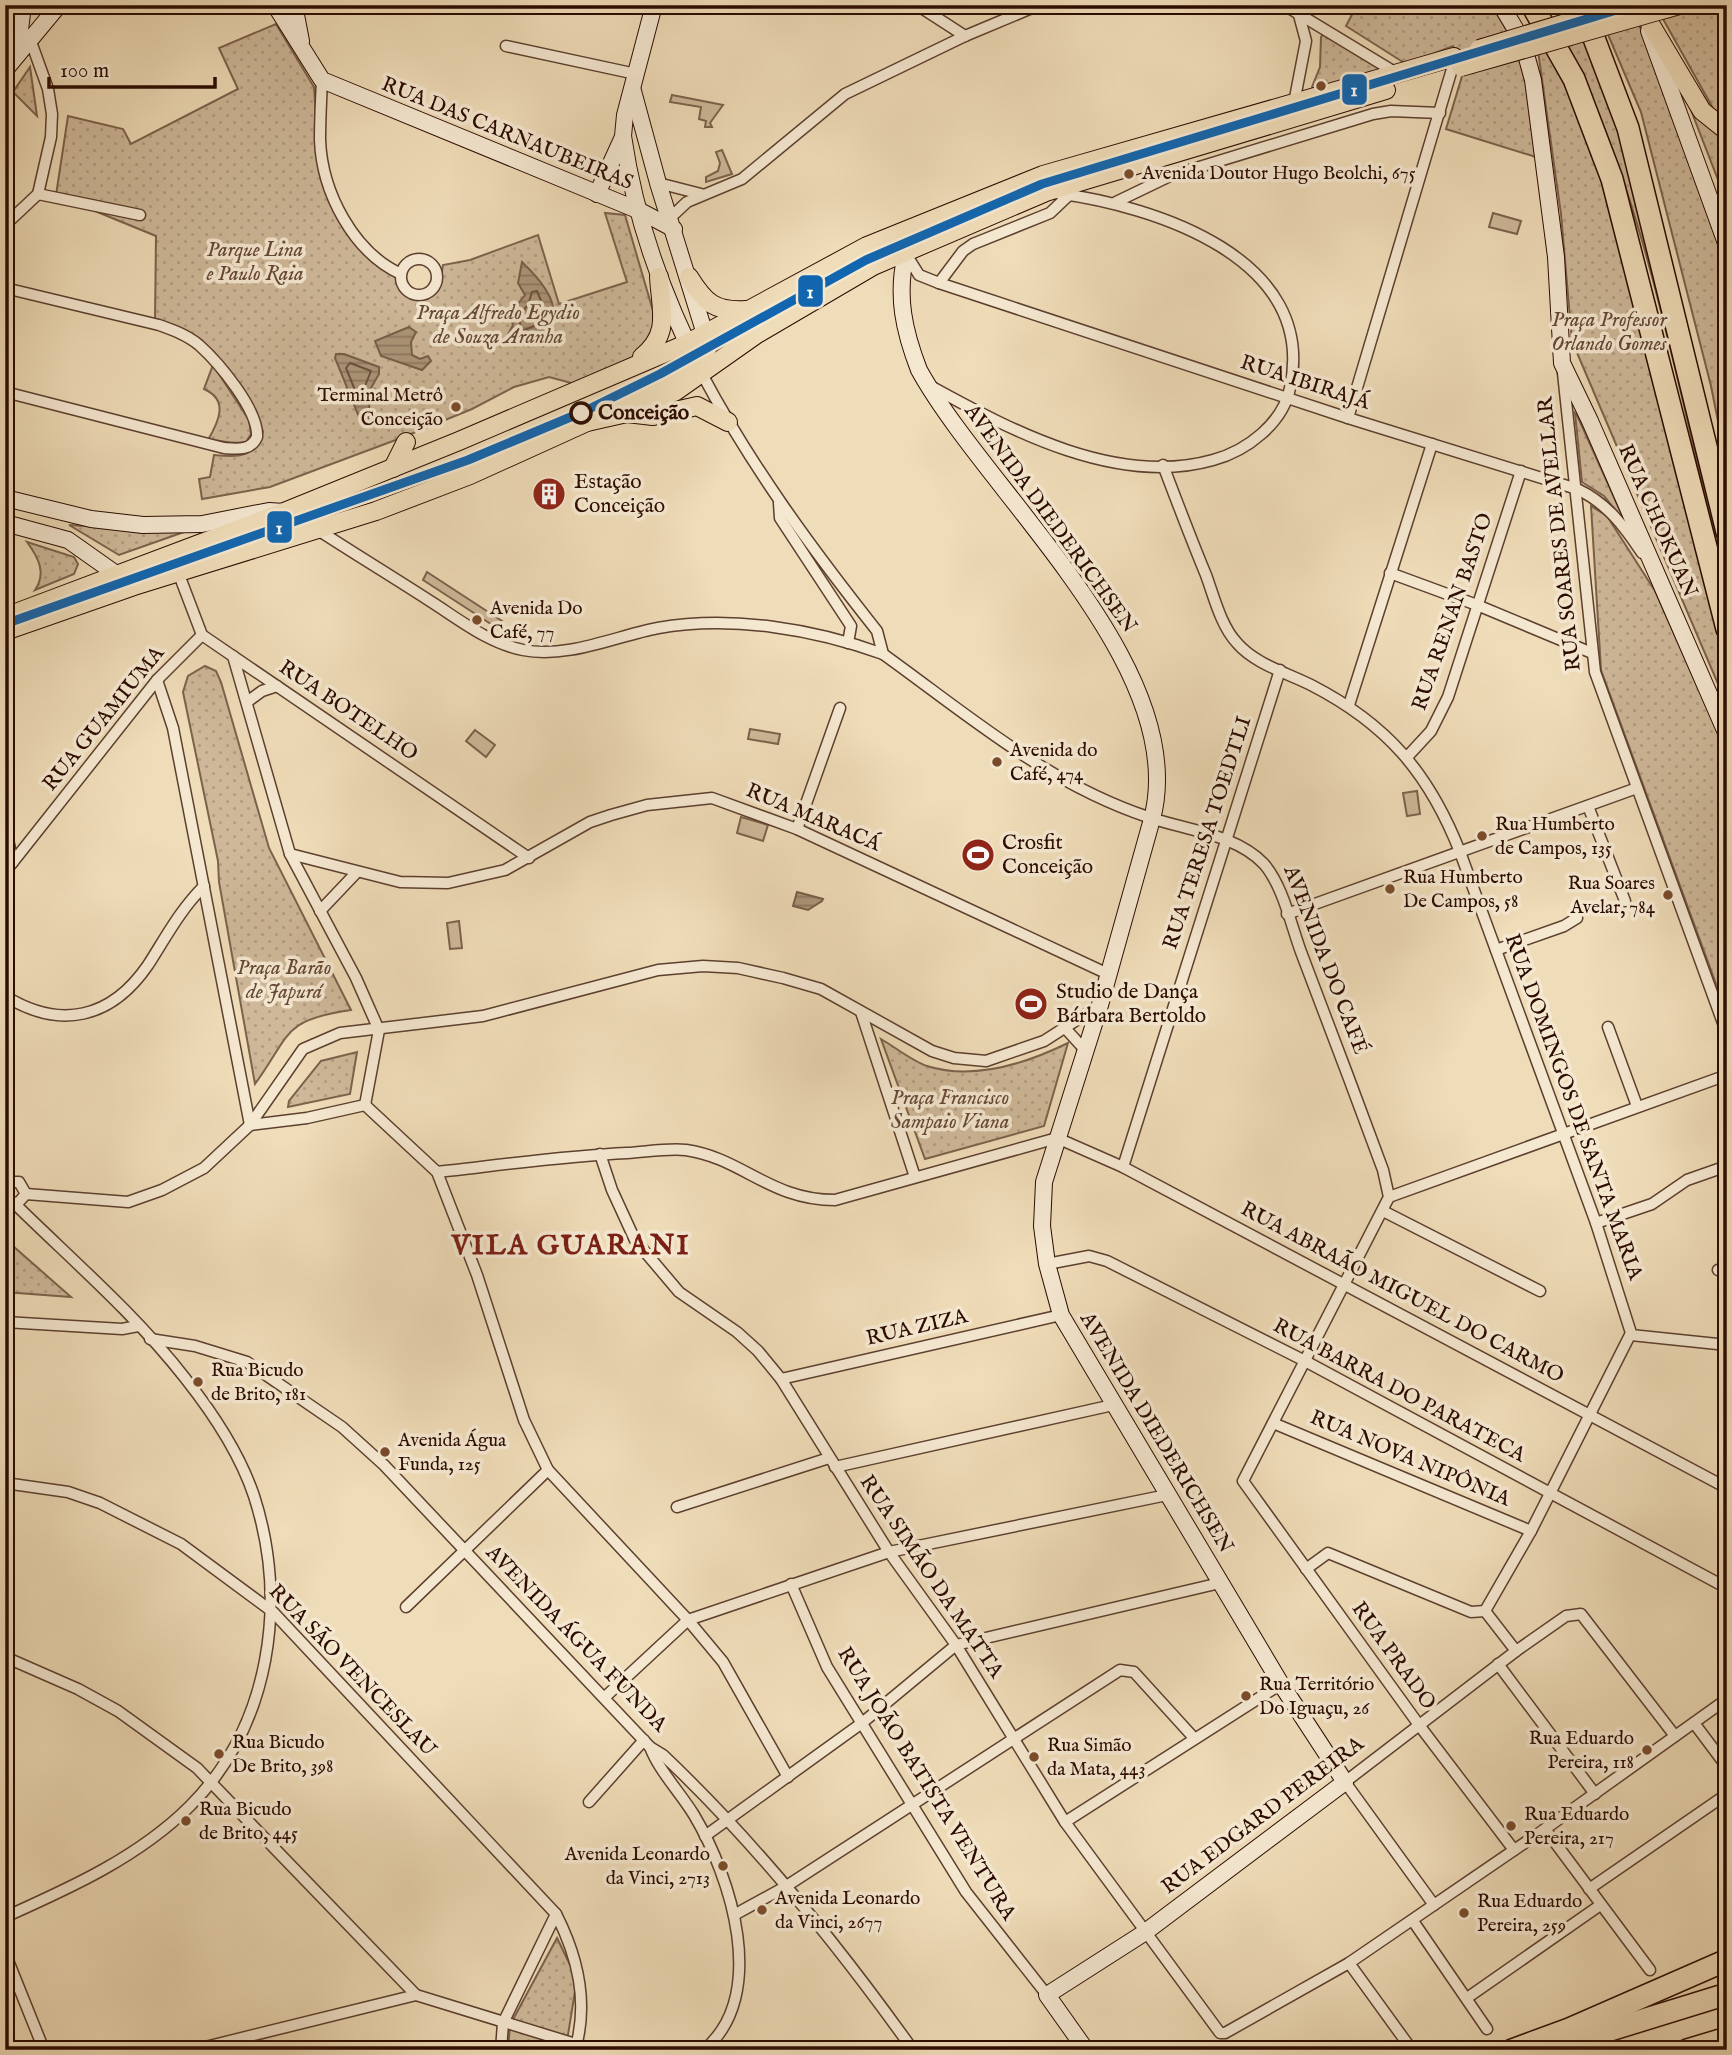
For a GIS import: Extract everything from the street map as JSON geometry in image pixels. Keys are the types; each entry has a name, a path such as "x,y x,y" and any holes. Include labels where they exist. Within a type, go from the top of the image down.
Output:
{"highway":[{"path":"1532,5 1573,79 1608,168 1626,229 1727,629"},
{"path":"1578,5 1592,33 1628,128 1727,532"},
{"path":"1512,2050 1569,2029 1727,1960"},
{"path":"1546,2050 1727,1994"},
{"path":"1687,2050 1727,2038"}],"main road":[{"path":"5,617 284,512 687,344 856,252 1043,175 1398,74 1455,64 1679,5"},
{"path":"5,631 134,586 318,530 470,475 587,422 626,396 699,368 873,266 1046,192 1235,136 1636,7 1697,104 1711,122 1727,131"},
{"path":"1235,136 1281,120 1294,103"},
{"path":"906,254 912,239 962,207"},
{"path":"631,366 660,338 659,277"},
{"path":"689,277 710,306 721,310 750,310"},
{"path":"587,422 626,413 676,391 699,368 707,349 705,334"},
{"path":"626,413 653,416 697,406 728,422"},
{"path":"393,468 406,442"}],"street":[{"path":"5,225 38,194 46,164 52,114 48,89 30,39 24,5"},
{"path":"16,55 24,5"},
{"path":"33,5 39,11 55,9"},
{"path":"275,5 292,14 303,50 322,80 320,143 334,195 364,249 401,274"},
{"path":"597,194 623,136 654,5"},
{"path":"917,5 965,36"},
{"path":"672,224 687,202 743,179 845,94 965,36 1039,5"},
{"path":"1284,5 1398,74"},
{"name":"RUA SOARES DE AVELLAR","path":"1502,5 1526,51 1548,184 1562,363 1595,672 1727,1034"},
{"path":"1636,7 1727,246"},
{"path":"5,70 55,9"},
{"path":"1294,103 1306,41 1299,15"},
{"path":"506,46 635,81"},
{"path":"1348,418 1455,64"},
{"name":"RUA DAS CARNAUBEIRAS","path":"322,80 672,224"},
{"path":"635,81 658,183 705,334"},
{"path":"1116,202 1170,176 1373,114 1391,111 1440,113"},
{"path":"623,136 659,277 699,368 728,422 779,502 877,631 883,654"},
{"path":"1164,155 1170,176"},
{"path":"658,183 684,192 704,195"},
{"path":"926,383 1001,425 1048,444 1128,463 1163,465 1214,460 1241,448 1276,419 1288,398 1294,370 1293,344 1278,297 1262,279 1241,260 1210,242 1116,202 1046,192"},
{"path":"38,194 140,215"},
{"path":"939,283 963,251 973,244 1050,213 1069,195"},
{"name":"RUA IBIRAJÁ","path":"906,254 919,275 939,283 1594,496 1611,511 1664,588"},
{"name":"AVENIDA DIEDERICHSEN","path":"906,254 901,280 904,327 926,383 1119,650 1154,743 1158,789 1152,818 1100,1005 1044,1182 1042,1226 1047,1264 1060,1315 1280,1684 1345,1782 1434,1905"},
{"path":"5,288 180,333 214,361 253,418 257,430 254,442 243,449 224,448 5,392"},
{"name":"RUA CHOKUAN","path":"1562,363 1727,735"},
{"path":"1349,705 1433,444"},
{"name":"RUA DOMINGOS DE SANTA MARIA","path":"1163,465 1228,629 1242,649 1349,705 1378,727 1407,757 1436,799 1460,852 1596,1223 1631,1335"},
{"name":"RUA RENAN BASTO","path":"1407,757 1431,731 1440,716 1521,471"},
{"path":"5,498 91,519 143,525 202,524 269,511 284,512"},
{"path":"779,502 780,518 851,626 848,643"},
{"name":"AVENIDA DO CAFÉ","path":"284,512 318,530 482,635 525,650 556,652 660,628 703,623 752,625 848,643 883,654 1008,748 1100,799 1247,850 1265,865 1287,914 1376,1152 1390,1197"},
{"path":"5,523 68,540 134,586"},
{"path":"178,572 202,635"},
{"path":"1390,573 1477,605 1592,653"},
{"name":"RUA BOTELHO","path":"202,635 528,858"},
{"name":"RUA GUAMIUMA","path":"5,872 157,680 202,635"},
{"path":"233,656 290,854 379,1030 365,1105"},
{"name":"RUA TERESA TOEDTLI","path":"1123,1167 1280,670"},
{"path":"157,680 173,728 250,1125"},
{"path":"247,702 262,691 277,686"},
{"path":"797,829 840,709"},
{"path":"1287,914 1637,788"},
{"name":"RUA MARACÁ","path":"290,854 400,882 448,883 505,870 590,822 647,805 684,799 712,799 797,829 1108,974"},
{"path":"1588,806 1625,901"},
{"path":"5,827 13,862"},
{"path":"320,911 356,872"},
{"path":"5,996 30,1011 62,1017 87,1015 130,985 146,967 188,902 204,887"},
{"path":"1496,950 1564,926 1577,918"},
{"path":"26,1194 128,1202 162,1190 204,1168 250,1125 303,1049 340,1033 483,1016 658,970 703,966 738,968 796,981 821,989 932,1051 954,1058 986,1061 1018,1052 1065,1028 1100,1005"},
{"path":"861,1012 915,1177"},
{"path":"1608,1027 1637,1106"},
{"path":"1065,1028 1085,1050"},
{"path":"1273,1423 1390,1197 1727,1075"},
{"path":"250,1125 307,1118 365,1105"},
{"path":"365,1105 437,1172 477,1275 524,1420 548,1471 688,1620 723,1662 788,1777"},
{"path":"437,1172 600,1154 683,1150 706,1154 781,1192 812,1200 835,1200 1057,1138"},
{"name":"RUA ABRAÃO MIGUEL DO CARMO","path":"1057,1138 1123,1167 1727,1488"},
{"name":"RUA SIMÃO DA MATTA","path":"600,1154 625,1221 655,1267 679,1292 751,1345 781,1379 889,1552 956,1644 1065,1822 1143,1933 1222,2034 1349,1963"},
{"path":"1596,1223 1652,1204 1687,1180 1727,1166"},
{"path":"5,1187 12,1182 19,1182 26,1194"},
{"path":"10,1201 23,1200 26,1194"},
{"path":"5,1917 67,1890 152,1838 189,1806 212,1781 235,1745 252,1707 265,1663 273,1612 268,1547 253,1495 238,1460 184,1377 138,1326 10,1201"},
{"path":"1383,1211 1539,1291"},
{"name":"RUA BARRA DO PARATECA","path":"1047,1264 1097,1256 1305,1361 1727,1588"},
{"name":"RUA ZIZA","path":"781,1379 1060,1315"},
{"path":"5,1322 122,1329 138,1326"},
{"path":"1485,1611 1531,1531 1588,1414 1631,1335 1727,1345"},
{"name":"AVENIDA ÁGUA FUNDA","path":"150,1339 195,1346 247,1362 342,1426 375,1457 647,1743 663,1755 727,1818 871,1992 913,2050"},
{"path":"677,1507 832,1463 1112,1405"},
{"name":"RUA PRADO","path":"1273,1423 1243,1481 1419,1725 1514,1850"},
{"name":"RUA NOVA NIPÔNIA","path":"1273,1423 1531,1531"},
{"path":"405,1607 548,1471"},
{"name":"RUA SÃO VENCESLAU","path":"5,1483 68,1492 100,1503 181,1544 273,1612 556,1914 578,1963 581,1990 576,2048"},
{"path":"605,1697 688,1620 889,1552 1167,1495"},
{"path":"1306,1569 1328,1553 1471,1612 1485,1611"},
{"path":"705,1836 862,1723 956,1644 1220,1583"},
{"name":"RUA JOÃO BATISTA VENTURA","path":"791,1584 818,1649 862,1723 986,1920 1046,1995"},
{"path":"1485,1611 1516,1651"},
{"name":"RUA EDGARD PEREIRA","path":"1046,1995 1143,1933 1498,1664 1566,1616 1581,1615 1675,1736"},
{"path":"5,1657 79,1689 118,1711 212,1781 416,1995 576,2048 595,2050"},
{"path":"1498,1664 1595,1794"},
{"path":"734,1915 785,1887 1124,1668 1134,1672 1194,1738"},
{"path":"1065,1822 1280,1684"},
{"path":"1412,2050 1349,1963 1545,1829 1727,1699"},
{"path":"1693,1723 1727,1767"},
{"path":"589,1802 647,1743 705,1836 734,1915 737,1994 733,2012 723,2029 704,2050"},
{"path":"1589,1889 1727,1794"},
{"path":"1545,1829 1650,1970"},
{"path":"1467,1998 1600,1906"},
{"path":"500,2050 503,2023 556,1914"},
{"path":"1413,1921 1487,2029"},
{"path":"5,1953 44,2050"},
{"path":"193,2050 416,1995"},
{"path":"1046,1995 1086,2050"}],"green space":[{"path":"1357,5 1495,5 1522,50 1539,158 1446,129 1463,73 1453,46 1406,64 1346,26"},
{"path":"1714,5 1727,5 1727,121 1714,110 1663,19"},
{"path":"1638,22 1727,255 1727,466 1711,386 1641,112 1606,30"},
{"path":"276,24 314,87 318,144 353,237 398,275 405,292 413,296 426,296 436,287 443,265 470,260 538,235 559,304 627,282 605,213 625,215 658,328 650,347 618,369 575,384 549,377 514,387 472,409 270,487 202,499 199,479 210,477 214,455 244,454 255,447 263,432 233,376 208,353 155,321 156,236 56,195 68,116 123,129 131,144 238,89 219,48"},
{"path":"1324,33 1380,69 1379,73 1315,92 1312,87 1320,67 1321,37"},
{"path":"1589,34 1608,79 1727,554 1727,583 1642,240 1596,107 1566,42"},
{"name":"Praça Professor Orlando Gomes","path":"1546,48 1569,93 1607,193 1727,657 1727,705 1572,341 1561,214 1538,51"},
{"path":"30,67 37,116 13,92"},
{"path":"1682,87 1727,137 1727,203"},
{"path":"672,95 723,105 710,123 712,127 705,127 706,121 699,119 701,107 670,102"},
{"path":"722,150 732,174 706,182 706,177 718,171 720,163 716,152"},
{"path":"1493,213 1521,221 1517,234 1489,227"},
{"path":"213,365 249,420 251,434 246,442 208,440 220,412 217,399 204,389"},
{"path":"1575,413 1625,522 1604,496 1582,482"},
{"path":"1591,506 1607,516 1655,591 1727,753 1727,1014 1601,670"},
{"path":"69,525 184,532 119,555"},
{"path":"27,542 74,557 78,564 74,574 35,590 39,584 40,565"},
{"path":"427,572 502,621 497,628 423,580"},
{"name":"Praça Barão de Japurá","path":"205,666 216,671 221,682 269,848 351,1010 328,1014 299,1025 290,1032 255,1084 219,882 218,861 183,692 188,676"},
{"path":"750,729 780,734 778,744 748,739"},
{"path":"475,730 495,745 486,757 466,741"},
{"path":"1417,791 1420,814 1407,816 1403,793"},
{"path":"741,817 768,825 763,841 737,833"},
{"path":"459,921 462,948 450,949 447,923"},
{"name":"Praça Francisco Sampaio Viana","path":"881,1039 927,1066 963,1072 1000,1068 1068,1043 1044,1126 925,1159"},
{"name":"Praça Barão de Japurá","path":"357,1052 350,1094 288,1107 289,1101 321,1061"},
{"path":"5,1239 71,1297 5,1292"},
{"path":"557,1938 577,1979 567,2041 563,2050 508,2050 510,2025"}],"water":[{"path":"522,262 547,291 553,315 549,324 539,332 503,344 513,325 509,315 525,295 518,283"},
{"path":"409,327 416,332 411,342 412,355 420,359 428,356 431,361 422,370 381,356 375,341"},
{"path":"336,354 344,354 379,367 379,374 371,388 368,419 359,417 335,358"},
{"path":"797,892 823,899 808,910 793,906"}],"transit line":[{"name":"1","path":"5,624 468,460 585,411 660,374 866,260 1042,184 1633,5"}],"place":[{"name":"Avenida Doutor Hugo Beolchi, 675","path":"1129,174"},
{"name":"Terminal Metrô Conceição","path":"456,407"},
{"name":"Conceição","path":"581,413"},
{"name":"Estação Conceição","path":"549,494"},
{"name":"Avenida Do Café, 77","path":"477,620"},
{"name":"Avenida do Café, 474","path":"997,762"},
{"name":"Rua Humberto de Campos, 135","path":"1482,836"},
{"name":"Crosfit Conceição","path":"978,855"},
{"name":"Rua Humberto De Campos, 58","path":"1390,889"},
{"name":"Rua Soares Avelar, 784","path":"1668,895"},
{"name":"Studio de Dança Bárbara Bertoldo","path":"1031,1004"},
{"name":"Rua Bicudo de Brito, 181","path":"198,1382"},
{"name":"Avenida Água Funda, 125","path":"385,1452"},
{"name":"Rua Território Do Iguaçu, 26","path":"1246,1696"},
{"name":"Rua Eduardo Pereira, 118","path":"1647,1750"},
{"name":"Rua Bicudo De Brito, 398","path":"219,1754"},
{"name":"Rua Simão da Mata, 443","path":"1034,1757"},
{"name":"Rua Bicudo de Brito, 445","path":"186,1821"},
{"name":"Rua Eduardo Pereira, 217","path":"1511,1826"},
{"name":"Avenida Leonardo da Vinci, 2713","path":"723,1866"},
{"name":"Avenida Leonardo da Vinci, 2677","path":"762,1910"},
{"name":"Rua Eduardo Pereira, 259","path":"1464,1913"}],"district":[{"name":"VILA GUARANI","path":"571,1246"}],"park label":[{"name":"Parque Lina e Paulo Raia","path":"255,262"},
{"name":"Praça Alfredo Egydio de Souza Aranha","path":"498,325"}]}
